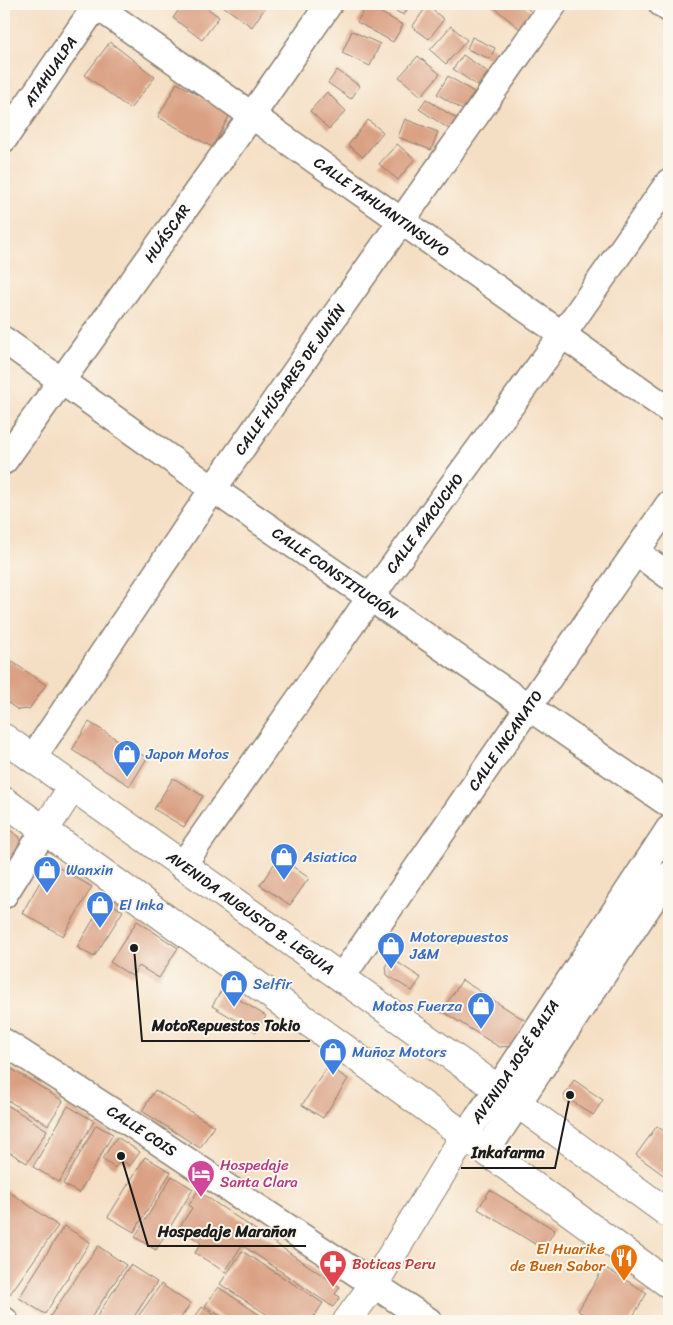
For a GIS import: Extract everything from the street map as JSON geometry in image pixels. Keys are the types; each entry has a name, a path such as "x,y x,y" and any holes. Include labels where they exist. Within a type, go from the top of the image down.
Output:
{"main road":[{"name":"AVENIDA AUGUSTO B. LEGUIA","path":"4,738 508,1096 669,1214"},
{"path":"45,830 72,788"},
{"path":"4,801 669,1284"},
{"name":"AVENIDA JOSÉ BALTA","path":"347,1321 476,1142"}],"street":[{"name":"CALLE TAHUANTINSUYO","path":"96,4 669,410"},
{"name":"ATAHUALPA","path":"4,139 96,4"},
{"name":"HUÁSCAR","path":"4,462 329,4"},
{"name":"CALLE HÚSARES DE JUNÍN","path":"32,759 213,489 554,4"},
{"path":"662,4 669,9"},
{"name":"CALLE AYACUCHO","path":"182,866 370,598 563,334 669,182"},
{"name":"CALLE CONSTITUCIÓN","path":"4,340 213,489 669,804"},
{"name":"CALLE INCANATO","path":"341,978 669,504"},
{"path":"636,552 669,576"},
{"name":"AVENIDA JOSÉ BALTA","path":"508,1096 669,829"},
{"path":"4,895 45,830"},
{"name":"AVENIDA JOSÉ BALTA","path":"476,1142 669,875"},
{"name":"CALLE COIS","path":"4,1042 429,1321"}],"building":[{"path":"183,4 202,4 219,17 202,40 173,18"},
{"path":"225,4 267,5 252,27 223,6"},
{"path":"381,4 410,4 404,15"},
{"path":"490,4 522,4 534,14 521,30"},
{"path":"367,5 403,25 393,42 357,22"},
{"path":"427,6 444,19 429,39 412,27"},
{"path":"451,26 467,40 446,64 430,50"},
{"path":"352,31 380,44 370,66 342,53"},
{"path":"472,37 495,48 490,59 467,49"},
{"path":"110,42 155,77 130,109 85,75"},
{"path":"463,55 488,72 478,86 453,69"},
{"path":"418,56 440,74 421,96 399,77"},
{"path":"337,70 360,86 351,99 328,83"},
{"path":"448,76 474,92 463,110 437,94"},
{"path":"177,83 231,113 212,147 158,117"},
{"path":"327,92 346,111 329,129 310,111"},
{"path":"426,99 465,124 458,135 419,109"},
{"path":"405,119 438,132 431,150 398,137"},
{"path":"368,120 383,132 363,157 348,145"},
{"path":"397,144 415,159 398,180 379,164"},
{"path":"4,656 46,685 29,709 18,710 4,700"},
{"path":"89,722 147,758 130,786 72,750"},
{"path":"173,778 203,796 184,827 154,809"},
{"path":"4,826 20,837 20,858 4,876"},
{"name":"Asiatica","path":"279,857 309,878 290,905 260,885"},
{"path":"51,863 92,887 63,936 22,913"},
{"name":"El Inka","path":"105,900 123,911 94,957 77,947"},
{"path":"137,921 178,948 159,978 139,966 132,976 110,962"},
{"path":"391,958 421,978 412,991 387,975 386,965"},
{"path":"462,980 526,1021 511,1046 499,1047 442,1011"},
{"name":"Selfir","path":"222,989 266,1016 256,1032 212,1006"},
{"path":"4,1064 63,1101 48,1125 4,1098"},
{"path":"328,1066 348,1079 323,1118 302,1105"},
{"path":"574,1080 603,1100 593,1115 564,1096"},
{"path":"155,1090 214,1126 200,1148 142,1111"},
{"path":"4,1103 47,1130 27,1163 4,1149"},
{"path":"68,1106 94,1121 59,1182 33,1167"},
{"path":"96,1125 113,1134 79,1193 63,1184"},
{"path":"657,1126 669,1135 669,1179 636,1155"},
{"path":"117,1137 140,1152 130,1166 121,1160 115,1168 102,1159"},
{"path":"145,1157 171,1172 134,1232 108,1217"},
{"path":"172,1176 193,1189 156,1250 135,1237"},
{"path":"7,1190 58,1226 10,1294 4,1289 4,1195"},
{"path":"490,1190 555,1230 543,1249 478,1209"},
{"path":"198,1191 340,1287 335,1294 340,1297 333,1307 242,1245 225,1272 195,1253 201,1243 179,1228 192,1208 189,1205"},
{"path":"64,1226 90,1242 45,1314 19,1298"},
{"path":"98,1246 126,1265 89,1321 54,1321 49,1318"},
{"path":"242,1251 323,1303 311,1321 277,1321 220,1284"},
{"path":"130,1265 157,1282 131,1321 94,1321"},
{"path":"604,1267 647,1293 630,1321 594,1321 578,1311"},
{"path":"161,1284 190,1304 179,1321 135,1321"},
{"path":"218,1287 269,1321 228,1321 205,1306"},
{"path":"202,1307 223,1321 192,1321"}],"place":[{"name":"Japon Motos","path":"127,778"},
{"name":"Asiatica","path":"284,881"},
{"name":"Wanxin","path":"47,894"},
{"name":"El Inka","path":"100,929"},
{"name":"MotoRepuestos Tokio","path":"134,948"},
{"name":"Motorepuestos J&M","path":"391,970"},
{"name":"Selfir","path":"234,1008"},
{"name":"Motos Fuerza","path":"481,1030"},
{"name":"Muñoz Motors","path":"333,1076"},
{"name":"Inkafarma","path":"570,1095"},
{"name":"Hospedaje Marañon","path":"121,1156"},
{"name":"Hospedaje Santa Clara","path":"201,1198"},
{"name":"El Huarike de Buen Sabor","path":"624,1282"},
{"name":"Boticas Peru","path":"333,1288"}]}
